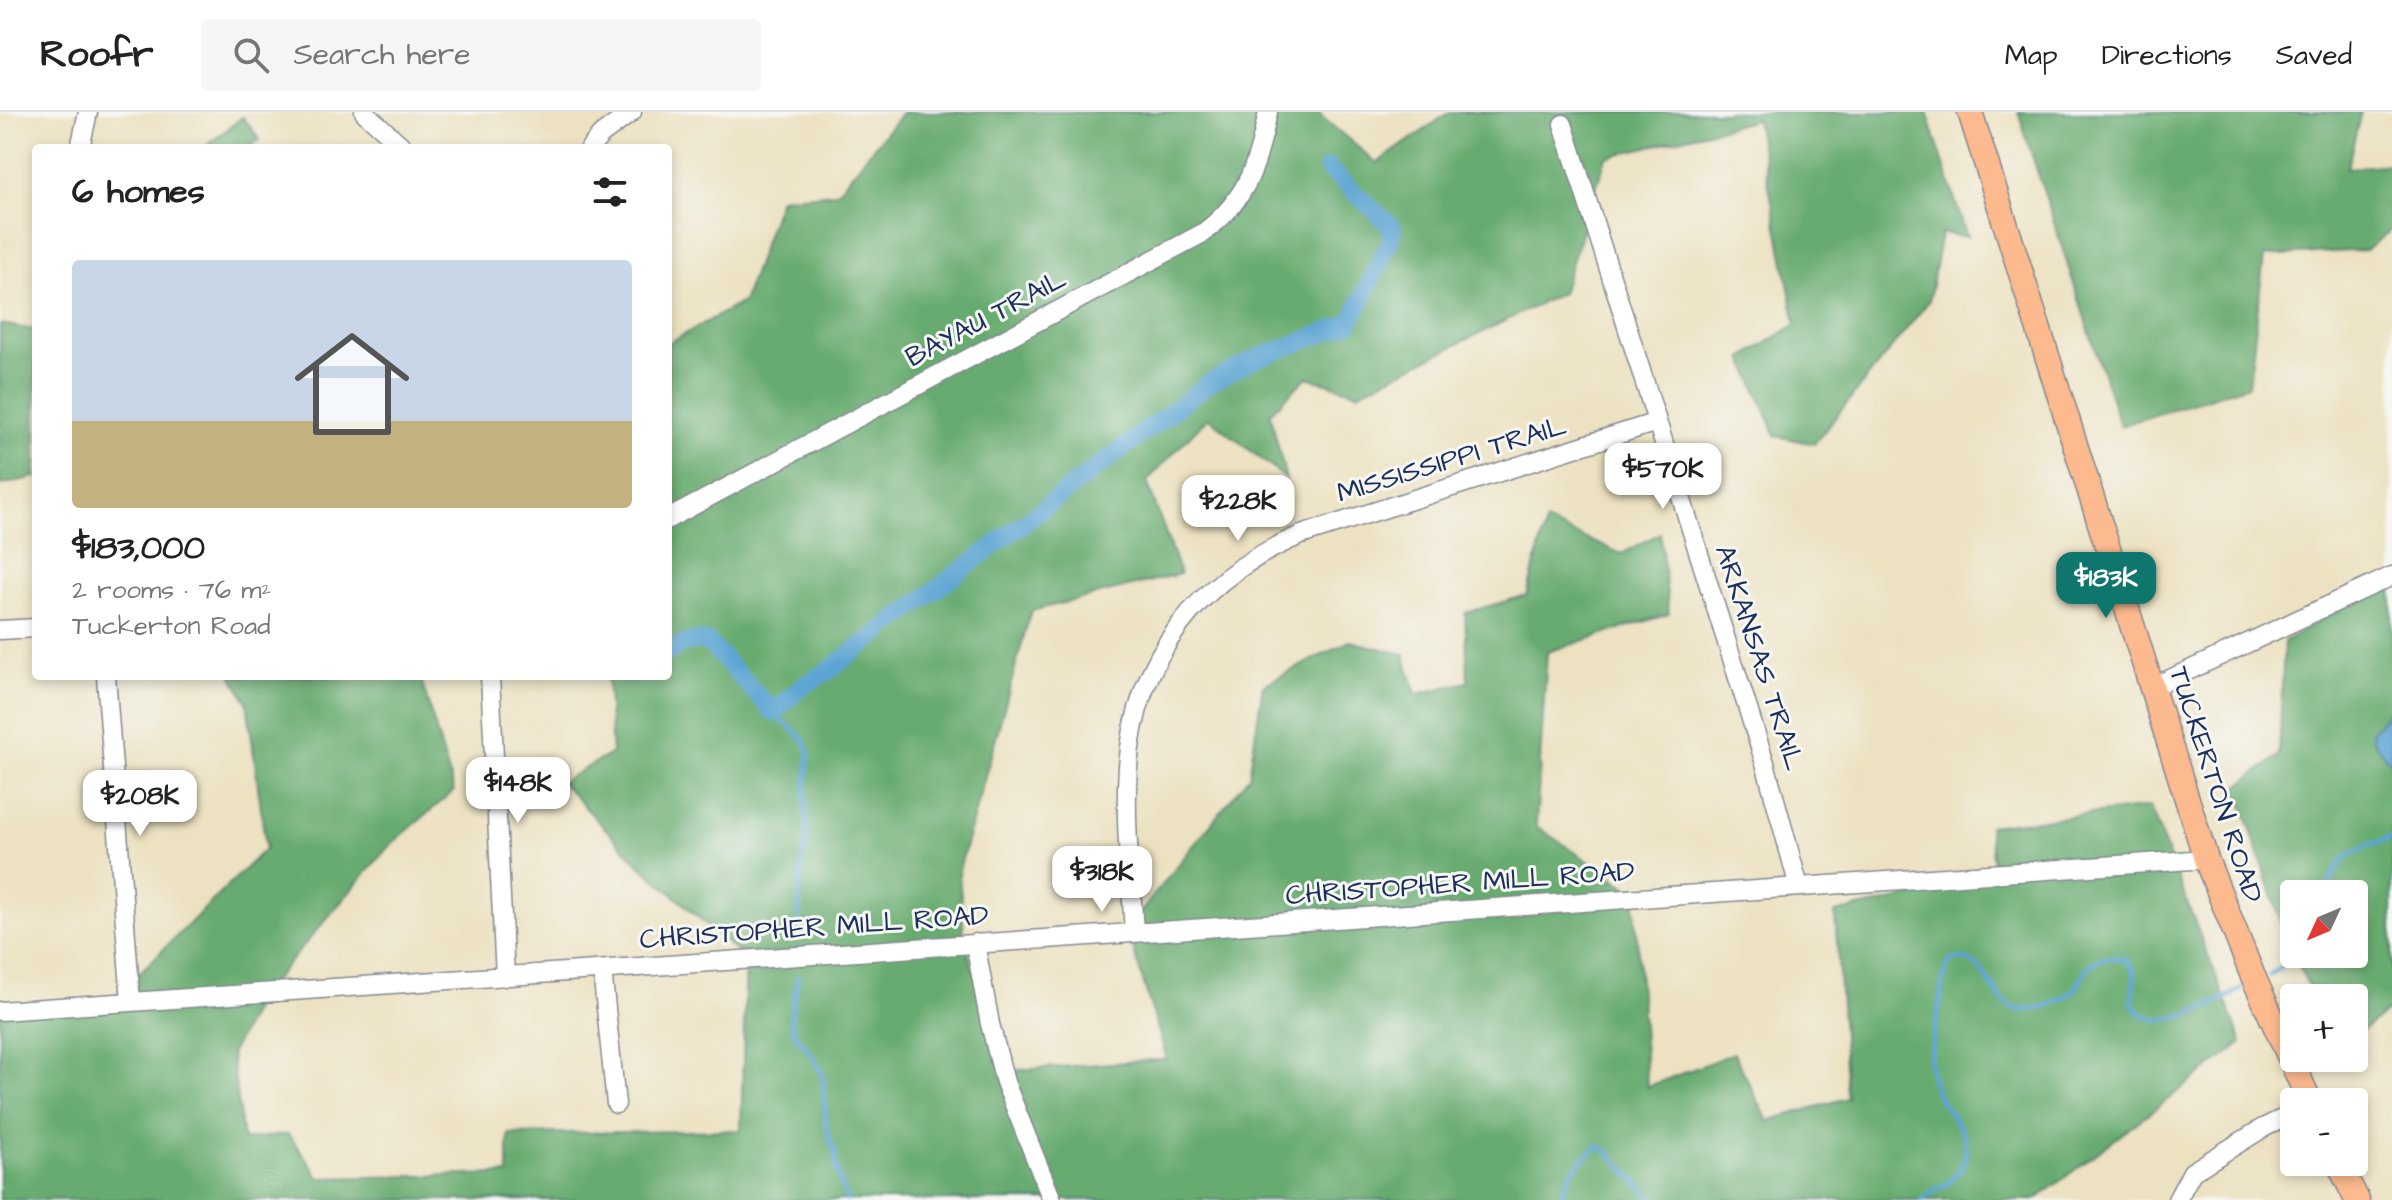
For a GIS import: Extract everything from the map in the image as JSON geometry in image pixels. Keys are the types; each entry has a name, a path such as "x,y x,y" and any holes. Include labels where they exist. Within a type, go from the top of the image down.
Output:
{"main road":[{"name":"TUCKERTON ROAD","path":"1970,112 2206,859 2252,974 2304,1088"},
{"path":"2345,1176 2357,1200"}],"street":[{"path":"81,144 88,112"},
{"path":"364,112 400,144"},
{"path":"593,144 632,112"},
{"name":"BAYAU TRAIL","path":"672,517 1203,233 1220,220 1245,189 1261,151 1268,112"},
{"name":"ARKANSAS TRAIL","path":"1562,116 1765,763 1799,887"},
{"name":"MISSISSIPPI TRAIL","path":"1134,933 1127,785 1131,736 1149,676 1174,632 1201,599 1245,563 1269,548 1301,535 1657,422"},
{"path":"2153,687 2303,620 2392,576"},
{"path":"0,630 32,628"},
{"path":"106,680 131,1002"},
{"path":"490,680 505,977"},
{"name":"CHRISTOPHER MILL ROAD","path":"0,1011 2206,859"},
{"path":"975,943 990,1024 1005,1082 1052,1200"},
{"path":"602,970 616,1104"},
{"path":"2177,1200 2192,1172 2280,1120"}],"green space":[{"path":"903,112 1319,112 1377,163 1450,112 1927,112 1967,237 1941,233 1929,301 1814,444 1776,436 1743,358 1796,324 1756,120 1606,157 1562,293 1358,393 1307,377 1270,413 1286,479 1208,417 1147,481 1180,574 1031,611 959,870 964,939 1005,1071 1167,1059 1127,929 1249,776 1263,685 1350,641 1404,654 1416,694 1468,682 1465,613 1527,595 1546,522 1622,554 1660,533 1669,614 1547,652 1536,826 1634,892 1647,1087 1734,1053 1768,1121 1847,1098 1835,913 1994,878 1989,826 2150,807 2242,1043 2035,1200 0,1200 0,1011 108,1004 266,848 247,702 234,680 421,680 454,791 389,846 262,994 231,1053 243,1140 288,1134 320,1178 508,1174 508,1134 741,1130 746,960 638,863 561,782 612,753 607,680 672,680 672,341 743,302 780,198 836,193"},
{"path":"2018,112 2361,112 2347,168 2392,164 2392,229 2366,250 2264,256 2249,385 2120,426"},
{"path":"243,117 260,140 253,144 208,144"},
{"path":"0,324 32,329 32,478 0,485"},
{"path":"2392,580 2392,1008 2368,1026 2368,984 2307,984 2300,968 2368,968 2368,880 2280,880 2280,920 2237,787 2279,756 2284,641"}],"water":[{"path":"2392,708 2392,765 2371,732"}],"waterway":[{"path":"672,650 690,642 710,644 774,713 801,687 828,671 1209,383 1253,360 1350,323 1390,242 1393,228 1328,168"},
{"path":"774,713 804,740 809,754 805,793 807,837 801,869 798,924"},
{"path":"2331,880 2349,855 2392,838"},
{"path":"1922,1200 1946,1185 1961,1169 1966,1152 1965,1136 1936,1093 1929,1062 1946,967 1952,960 1974,964 2002,1000 2022,1010 2042,1007 2064,998 2076,988 2092,964 2108,958 2127,960 2135,974 2132,1003 2142,1014 2155,1019 2185,1016 2242,989"},
{"path":"2270,975 2280,967"},
{"path":"798,976 791,1016 793,1032 814,1057 823,1078 826,1126 847,1200"},
{"path":"1558,1200 1573,1170 1597,1146 1606,1150 1654,1200"}]}
